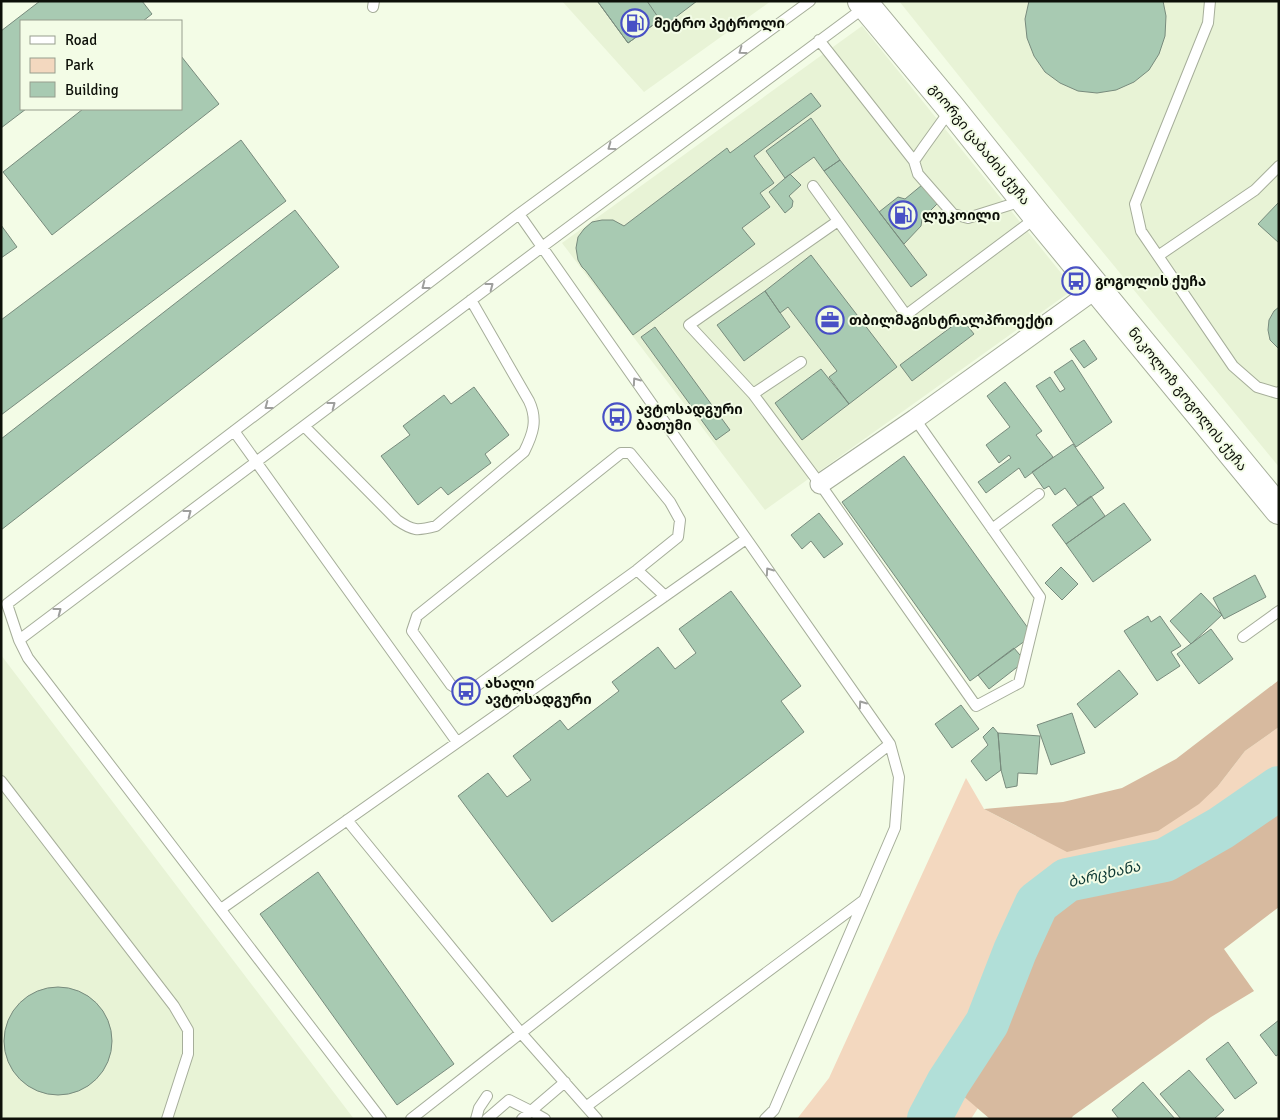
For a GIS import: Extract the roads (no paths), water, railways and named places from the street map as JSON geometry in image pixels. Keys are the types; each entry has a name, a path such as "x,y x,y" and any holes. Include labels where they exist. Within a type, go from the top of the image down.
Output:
{"main road":[{"name":"გიორგი ცაბაძის ქუჩა","path":"864,4 952,108 1097,288"},
{"name":"ნიკოლოზ გოგოლის ქუჩა","path":"1097,288 1279,510"}],"street":[{"path":"820,484 1097,288"}],"lane":[{"path":"381,1119 28,658 19,640 7,604 519,214 810,1"},
{"path":"1210,1 1208,22 1135,204 1141,231 1233,366 1257,387 1279,392"},
{"path":"19,640 819,40 864,4"},
{"path":"819,40 914,161 918,174 953,214 968,218 1031,208"},
{"path":"914,161 952,108"},
{"path":"1158,256 1255,190 1279,166"},
{"path":"813,186 906,315 1031,208"},
{"path":"519,214 890,744 900,776 895,828 774,1110 765,1119"},
{"path":"838,220 689,325 753,394 820,484 976,706 1019,683 1040,597 914,419"},
{"path":"304,426 397,520 410,529 424,529 436,526 524,452 532,438 534,411 471,300"},
{"path":"753,394 801,362"},
{"path":"234,432 458,742"},
{"path":"621,453 630,453 670,502 680,520 678,537 637,570 471,690 462,692 451,685 412,631 417,616 621,453"},
{"path":"992,529 1039,494"},
{"path":"221,909 746,538"},
{"path":"637,570 665,596"},
{"path":"1243,637 1279,611"},
{"path":"411,1119 890,744"},
{"path":"1,781 168,998 188,1030 188,1054 167,1119"},
{"path":"347,820 521,1033 597,1119"},
{"path":"587,1106 864,900"},
{"path":"522,1119 565,1082"},
{"path":"476,1119 478,1108 487,1096"},
{"path":"487,1119 509,1100 545,1119"}],"waterway":[{"name":"ბარცხანა","path":"929,1119 948,1083 987,1023 1015,951 1037,903 1067,880 1165,860 1221,828 1279,788"}],"place":[{"name":"მეტრო პეტროლი","path":"635,23"},
{"name":"ლუკოილი","path":"903,215"},
{"name":"გოგოლის ქუჩა","path":"1076,281"},
{"name":"თბილმაგისტრალპროექტი","path":"830,320"},
{"name":"ავტოსადგური ბათუმი","path":"617,417"},
{"name":"ახალი ავტოსადგური","path":"466,691"}]}
